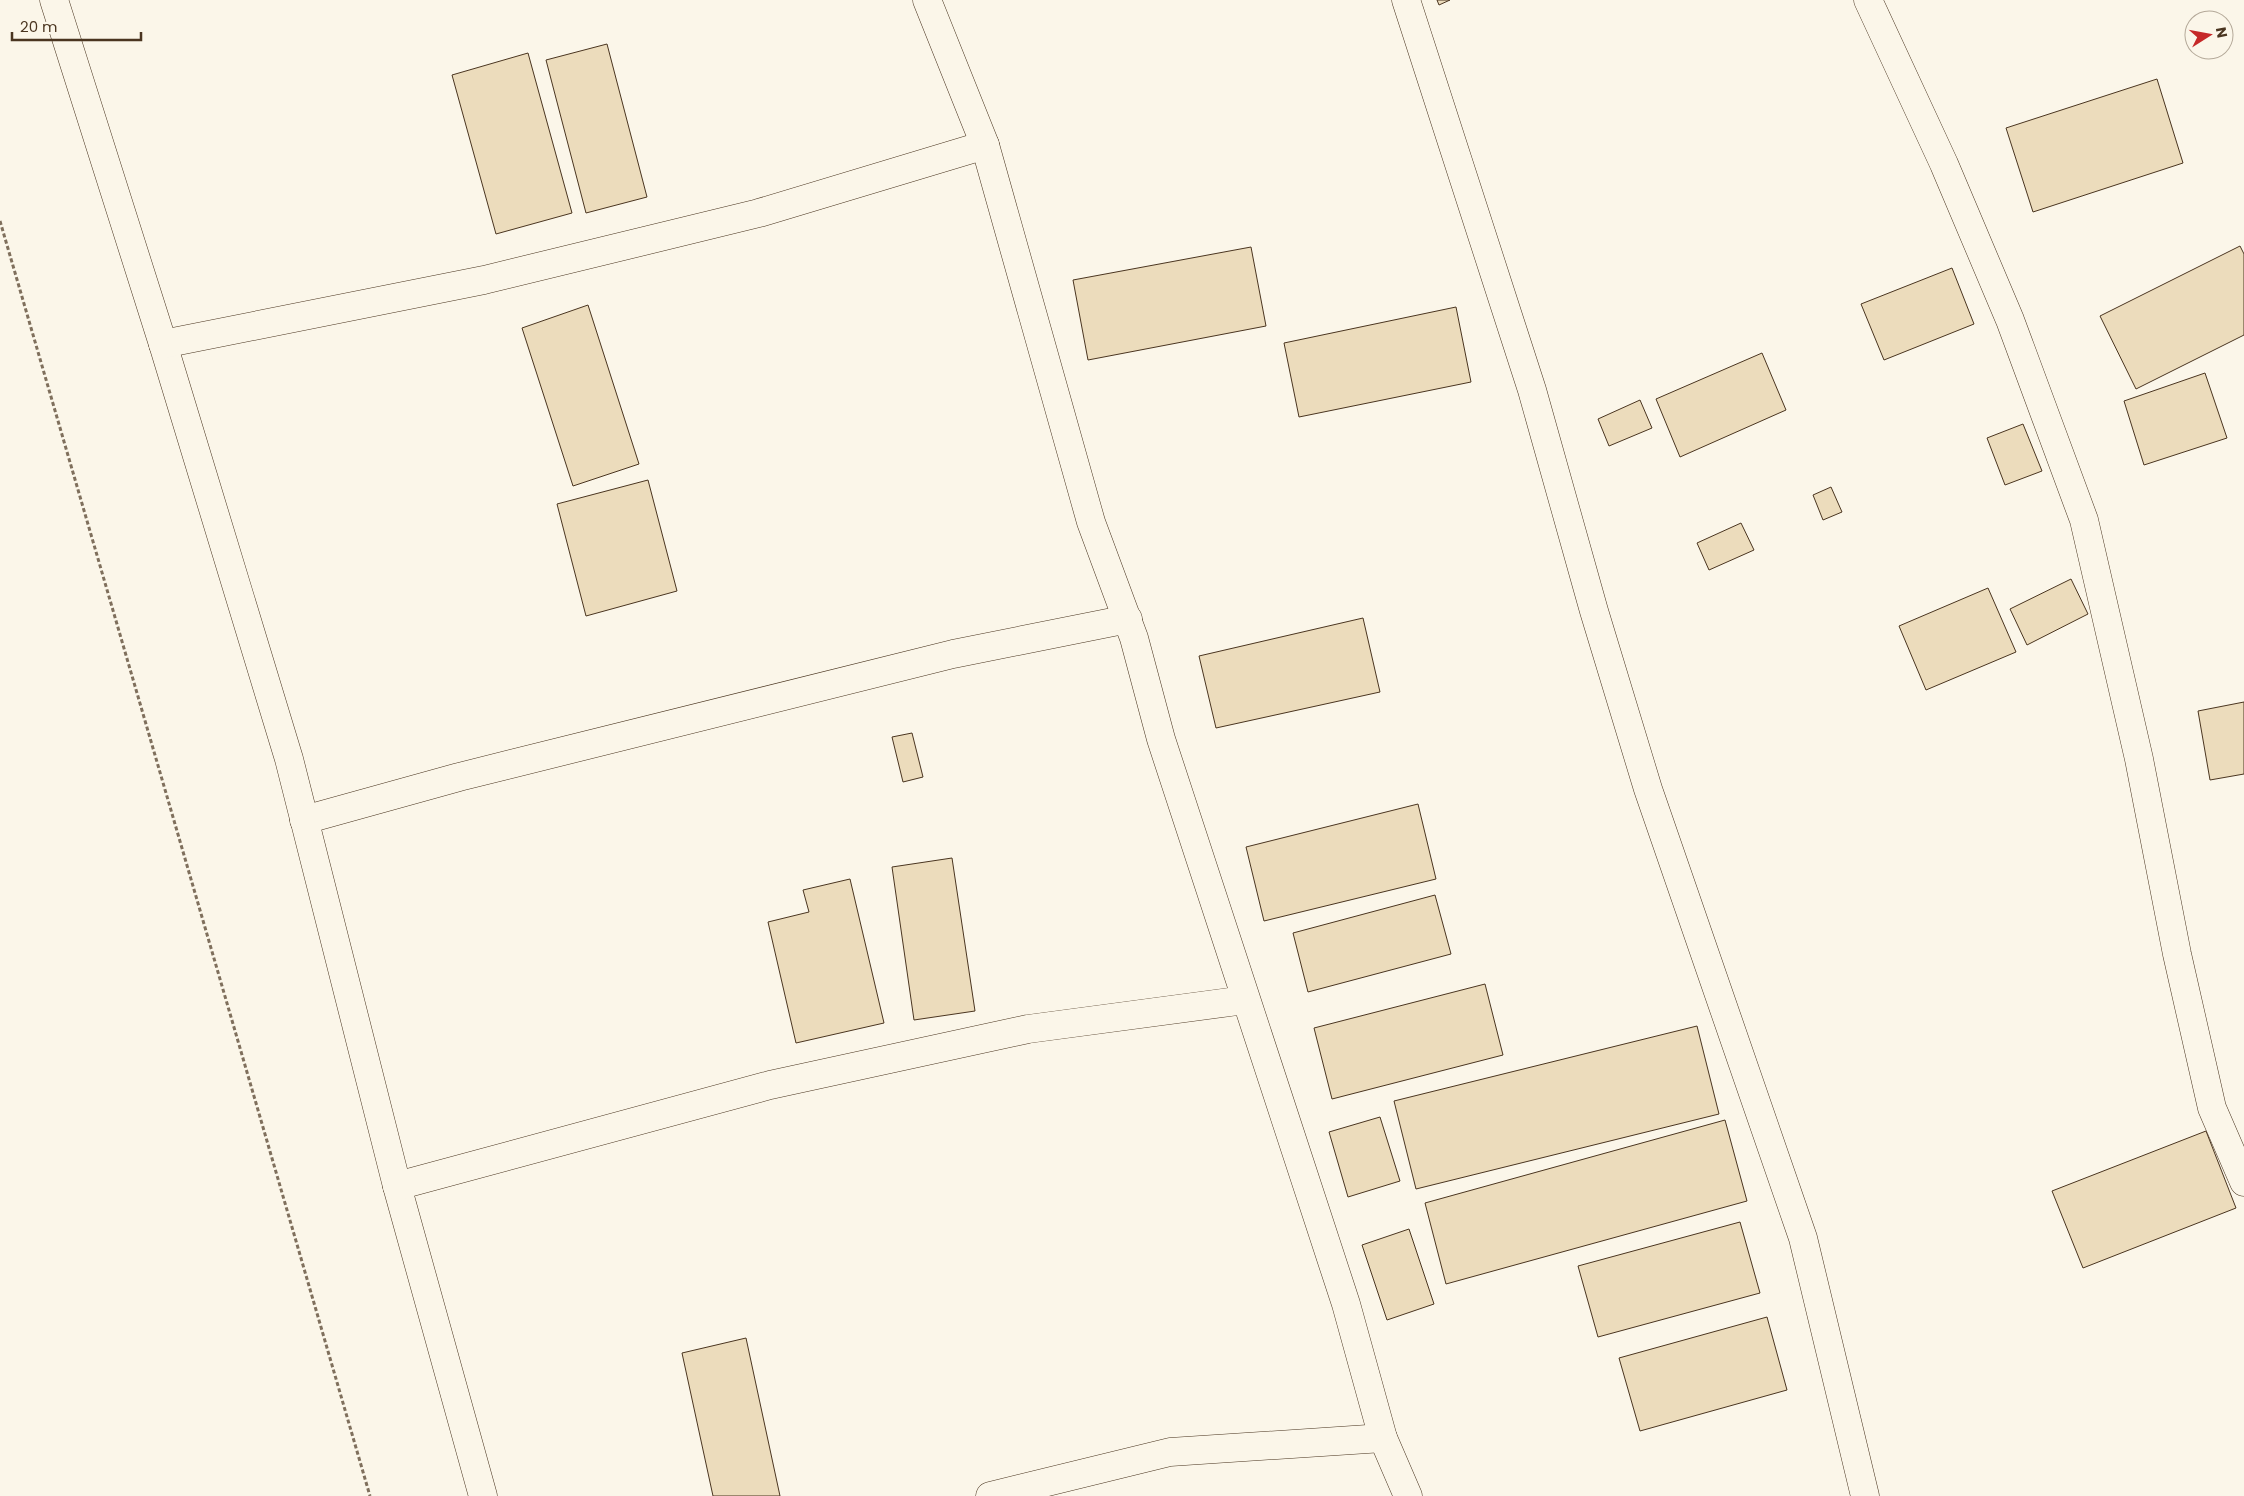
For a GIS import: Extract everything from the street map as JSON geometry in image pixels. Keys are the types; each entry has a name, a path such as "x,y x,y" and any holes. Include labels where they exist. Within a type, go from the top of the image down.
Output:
{"street":[{"path":"54,0 163,344 289,760 397,1186 483,1496"},
{"path":"928,0 985,145 1092,522 1128,619 1160,739 1346,1304 1383,1438 1408,1496"},
{"path":"1406,0 1532,390 1594,611 1648,789 1803,1238 1865,1496"},
{"path":"1868,0 1944,164 2010,320 2084,520 2139,759 2177,954 2212,1108 2244,1182"},
{"path":"163,344 494,278 759,213 985,145"},
{"path":"304,820 459,777 953,654 1128,619"},
{"path":"397,1186 770,1085 1028,1029 1245,1000"},
{"path":"990,1496 1170,1452 1383,1438"}],"path":[{"path":"0,221 370,1496"}],"building":[{"path":"1437,0 1450,0 1439,5"},
{"path":"607,44 647,197 586,213 546,60"},
{"path":"528,53 572,213 496,234 452,75"},
{"path":"2157,79 2183,163 2033,212 2006,128"},
{"path":"2240,246 2244,254 2244,335 2136,389 2100,316"},
{"path":"1251,247 1266,326 1088,360 1073,280"},
{"path":"1952,268 1974,324 1884,360 1861,304"},
{"path":"588,305 639,464 573,486 522,328"},
{"path":"1456,307 1471,382 1299,417 1284,343"},
{"path":"1762,353 1786,410 1680,457 1656,399"},
{"path":"2205,373 2227,438 2144,465 2124,401"},
{"path":"1640,400 1652,428 1609,446 1598,419"},
{"path":"2023,424 2042,471 2005,485 1987,438"},
{"path":"648,480 677,591 586,616 557,504"},
{"path":"1831,487 1842,512 1823,520 1813,495"},
{"path":"1741,523 1754,550 1709,570 1697,543"},
{"path":"2071,579 2088,614 2027,645 2010,609"},
{"path":"1988,588 2016,652 1926,690 1899,626"},
{"path":"1363,618 1380,692 1216,728 1199,656"},
{"path":"2244,702 2244,774 2210,780 2198,711"},
{"path":"912,733 923,777 903,782 892,737"},
{"path":"1418,804 1436,879 1264,921 1246,847"},
{"path":"952,858 975,1011 914,1020 892,867"},
{"path":"850,879 884,1023 796,1043 768,922 809,912 803,890"},
{"path":"1435,895 1451,954 1308,992 1293,933"},
{"path":"1485,984 1503,1055 1332,1099 1314,1028"},
{"path":"1697,1026 1719,1114 1416,1189 1394,1101"},
{"path":"1380,1117 1400,1181 1348,1197 1329,1132"},
{"path":"1725,1120 1747,1201 1446,1284 1425,1203"},
{"path":"2206,1131 2236,1208 2083,1268 2052,1191"},
{"path":"1740,1222 1760,1293 1598,1337 1578,1266"},
{"path":"1409,1229 1434,1304 1387,1320 1362,1245"},
{"path":"1767,1317 1787,1390 1640,1431 1619,1358"},
{"path":"746,1338 780,1496 713,1496 682,1353"}]}
